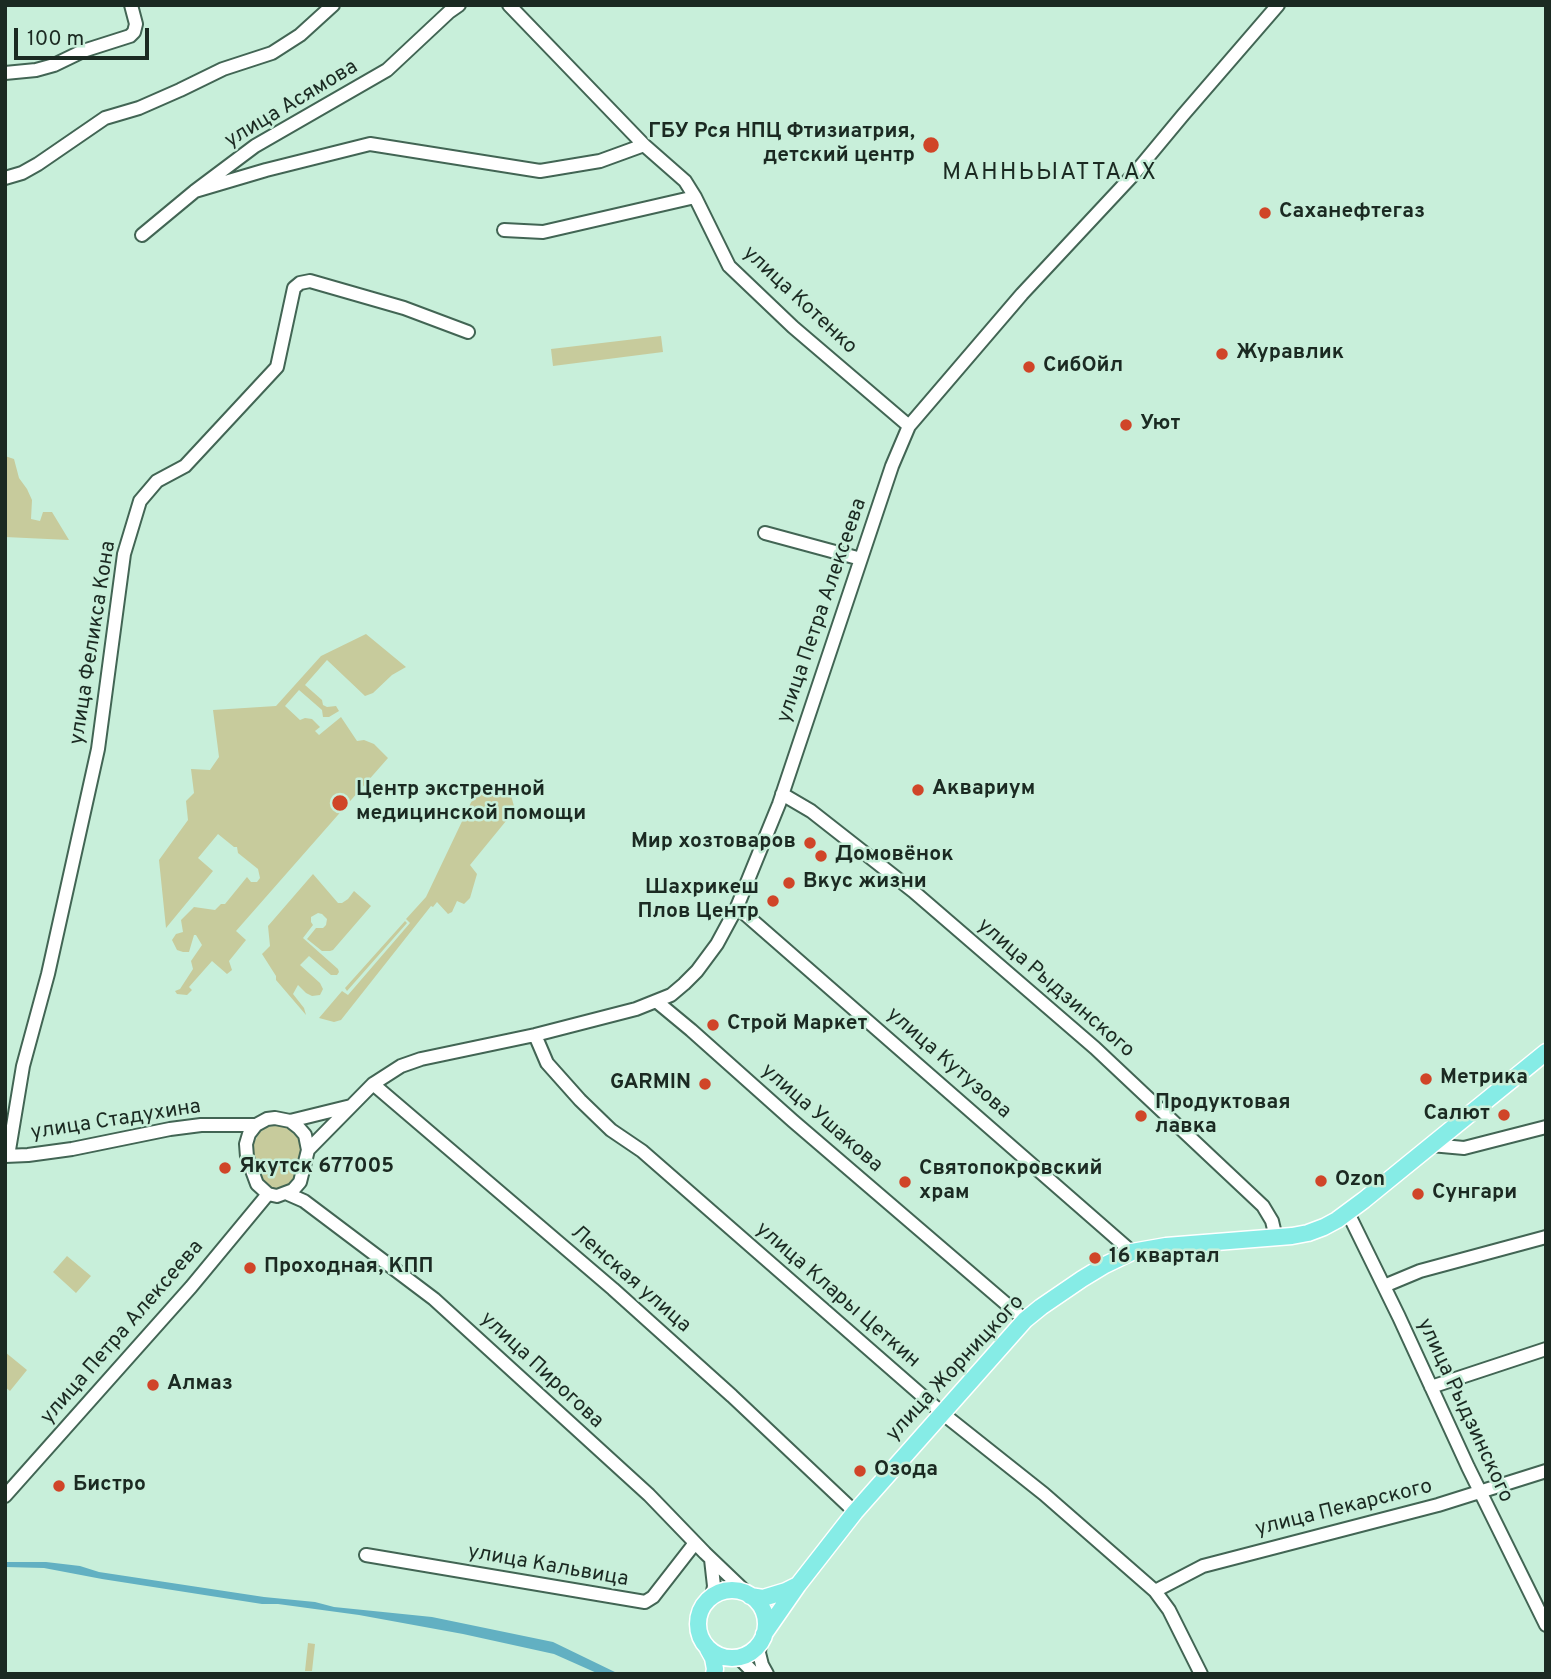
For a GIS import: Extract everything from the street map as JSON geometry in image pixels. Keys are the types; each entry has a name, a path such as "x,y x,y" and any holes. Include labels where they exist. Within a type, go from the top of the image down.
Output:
{"main road":[{"name":"улица Жорницкого","path":"762,1638 798,1585 855,1512 1025,1320 1041,1307 1105,1265 1132,1252 1166,1246 1276,1238 1308,1233 1324,1227 1348,1213 1546,1052"},
{"path":"750,1596 764,1598 798,1585"},
{"path":"708,1648 721,1656 738,1657 754,1649 762,1638 765,1623 757,1601 734,1590 712,1597 702,1609 698,1625 702,1641 713,1658 714,1674"},
{"path":"725,1674 738,1657"}],"street":[{"path":"5,73 54,65 83,51 130,36 136,24 131,5"},
{"path":"5,178 38,164 105,118 139,108 223,69 272,53 300,35 333,5"},
{"name":"улица Асямова","path":"142,235 256,146 387,70 459,5"},
{"name":"улица Котенко","path":"509,5 644,145 685,181 729,266 793,327 909,426"},
{"name":"улица Петра Алексеева","path":"308,1150 373,1084 401,1066 636,1009 671,995 697,971 717,944 737,907 782,794 892,466 909,426 1022,294 1135,174 1278,5"},
{"path":"195,191 370,144 540,171 600,161 644,145"},
{"path":"504,230 543,232 695,197"},
{"name":"улица Феликса Кона","path":"6,1156 23,1066 48,974 98,749 124,554 140,501 157,481 185,466 277,367 294,288 300,283 310,281 334,287 404,308 468,332"},
{"path":"765,533 861,559"},
{"name":"улица Рыдзинского","path":"782,794 811,811 913,891 1094,1048 1263,1206 1272,1221 1276,1238"},
{"name":"улица Кутузова","path":"737,907 1132,1252"},
{"name":"улица Ушакова","path":"656,1002 1025,1320"},
{"name":"улица Клары Цеткин","path":"535,1035 547,1063 580,1101 611,1130 642,1152 942,1413 1044,1493 1154,1591 1169,1610 1201,1674"},
{"name":"Ленская улица","path":"373,1084 612,1289 732,1396 855,1512"},
{"path":"300,1182 288,1194 277,1196 268,1194 257,1184 247,1157 246,1144 249,1134 256,1125 267,1119 290,1121 351,1106"},
{"path":"290,1121 305,1135 308,1150 300,1182 300,1193 304,1201"},
{"name":"улица Стадухина","path":"6,1156 28,1156 201,1125 256,1125"},
{"name":"улица Стадухина","path":"232,1125 241,1131 246,1144"},
{"path":"1431,1145 1464,1149 1546,1127"},
{"name":"улица Петра Алексеева","path":"5,1496 184,1295 268,1194"},
{"name":"улица Пирогова","path":"288,1194 304,1201 434,1299 649,1495 750,1596"},
{"name":"улица Рыдзинского","path":"1348,1213 1545,1621"},
{"path":"1384,1286 1420,1271 1546,1237"},
{"path":"1431,1387 1546,1349"},
{"name":"улица Пекарского","path":"1154,1591 1203,1566 1437,1505 1546,1471"},
{"name":"улица Кальвица","path":"366,1555 645,1602 653,1597 695,1543"},
{"path":"711,1559 715,1586 712,1597"},
{"path":"762,1638 759,1653 767,1674"},
{"path":"738,1657 755,1674"}],"green space":[{"path":"661,336 663,352 553,366 551,349"},
{"path":"5,456 14,459 19,478 32,500 31,519 40,521 43,512 52,512 69,540 5,537"},
{"path":"366,634 406,667 392,675 373,693 365,696 327,660 305,685 322,700 323,705 336,706 339,711 329,717 323,717 322,710 299,690 285,706 300,720 312,719 320,727 315,731 319,735 341,717 357,741 364,740 374,744 388,758 236,931 246,940 229,961 232,970 227,974 212,961 189,987 192,990 187,995 177,994 175,991 180,989 193,969 191,961 202,945 194,935 189,952 177,950 172,940 176,934 183,932 181,920 194,907 215,910 225,904 247,877 251,882 257,882 260,878 258,869 238,853 237,847 218,834 198,858 213,871 166,928 159,860 188,820 186,801 194,793 191,769 210,770 219,757 213,710 276,706 321,656"},
{"path":"509,788 515,810 470,865 477,874 470,898 464,904 457,901 452,912 448,914 437,902 431,906 341,1020 334,1022 319,1018 342,991 348,995 410,923 406,919 426,897 476,792 483,790 495,794"},
{"path":"313,874 338,903 348,899 354,891 371,906 330,951 322,951 307,939 316,928 326,925 327,919 322,914 311,917 313,925 303,938 339,972 337,975 331,975 309,956 300,965 323,989 320,995 312,996 298,985 293,994 306,1015 276,980 262,954 270,946 268,926"},
{"path":"405,921 407,923 347,991 345,988"},
{"path":"279,1125 288,1128 297,1137 300,1152 293,1180 279,1189 270,1188 264,1181 253,1145 259,1133 267,1127"},
{"path":"67,1256 91,1276 76,1293 53,1272"},
{"path":"5,1352 27,1370 10,1391 5,1387"},
{"path":"308,1643 315,1644 312,1671 305,1671"}],"water":[{"path":"5,1562 46,1562 80,1566 99,1572 264,1597 432,1617 553,1642 619,1674 599,1674 554,1654 359,1615 262,1604 44,1568 5,1567"}],"place":[{"name":"ГБУ Рся НПЦ Фтизиатрия, детский центр","path":"931,145"},
{"name":"Саханефтегаз","path":"1265,213"},
{"name":"Журавлик","path":"1222,354"},
{"name":"СибОйл","path":"1029,367"},
{"name":"Уют","path":"1126,425"},
{"name":"Аквариум","path":"918,790"},
{"name":"Центр экстренной медицинской помощи","path":"340,803"},
{"name":"Мир хозтоваров","path":"810,843"},
{"name":"Домовёнок","path":"821,856"},
{"name":"Вкус жизни","path":"789,883"},
{"name":"Шахрикеш Плов Центр","path":"773,901"},
{"name":"Строй Маркет","path":"713,1025"},
{"name":"Метрика","path":"1426,1079"},
{"name":"GARMIN","path":"705,1084"},
{"name":"Салют","path":"1504,1115"},
{"name":"Продуктовая лавка","path":"1141,1116"},
{"name":"Якутск 677005","path":"225,1168"},
{"name":"Ozon","path":"1321,1181"},
{"name":"Святопокровский храм","path":"905,1182"},
{"name":"Сунгари","path":"1418,1194"},
{"name":"16 квартал","path":"1095,1258"},
{"name":"Проходная, КПП","path":"250,1268"},
{"name":"Алмаз","path":"153,1385"},
{"name":"Озода","path":"860,1471"},
{"name":"Бистро","path":"59,1486"}],"district":[{"name":"МАННЬЫАТТААХ","path":"1050,174"}]}
